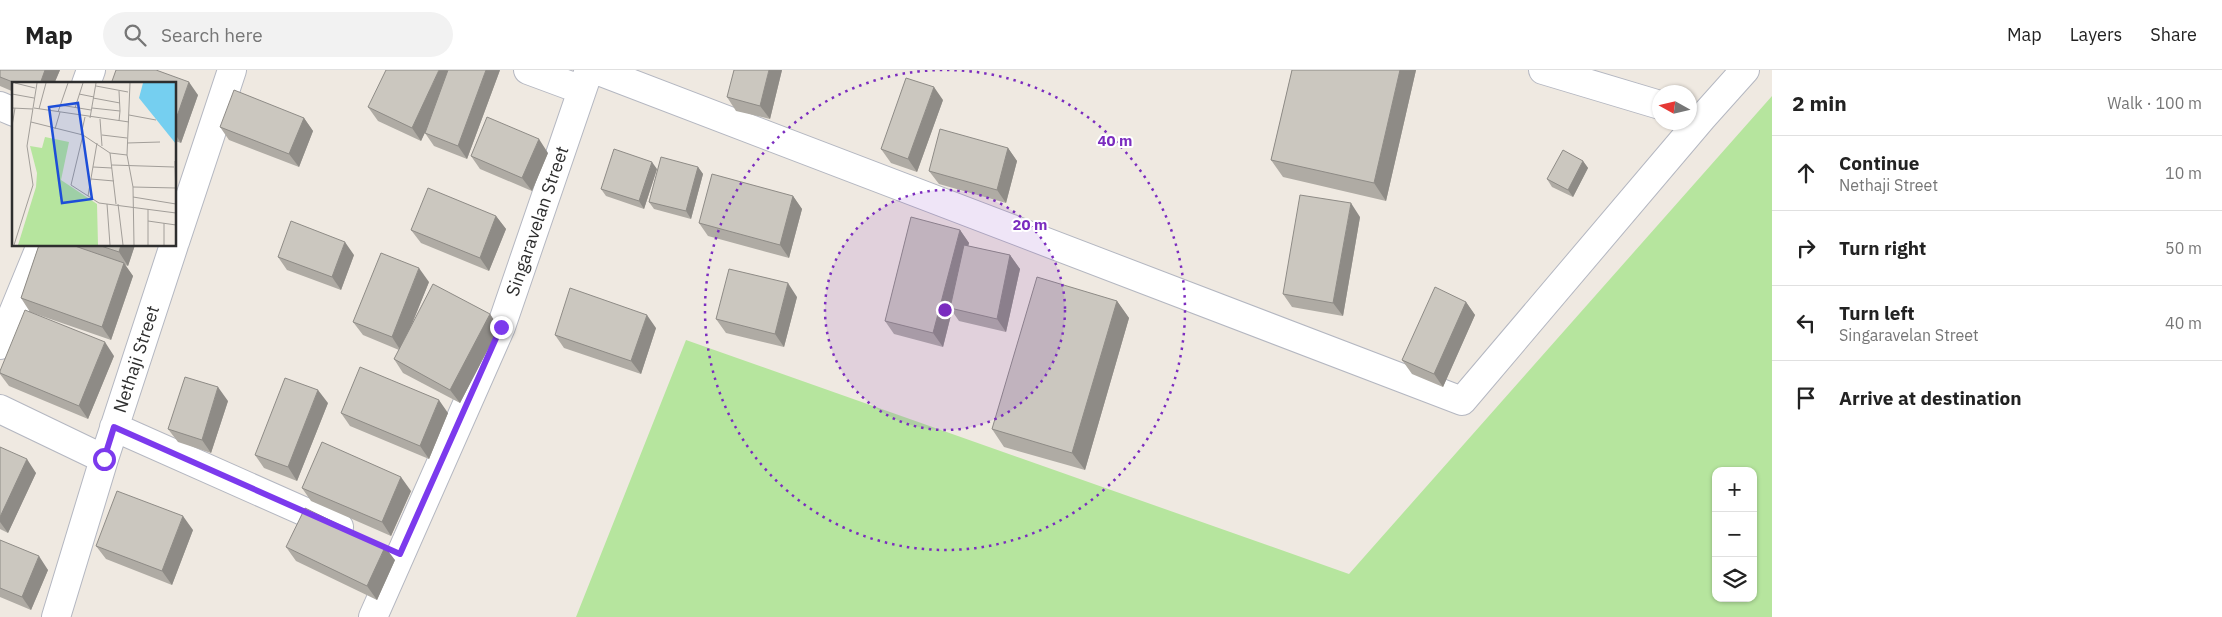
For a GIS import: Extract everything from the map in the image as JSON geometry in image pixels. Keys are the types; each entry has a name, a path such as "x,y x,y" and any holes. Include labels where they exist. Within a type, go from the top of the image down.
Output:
{"street":[{"path":"87,82 91,70"},
{"name":"Nethaji Street","path":"176,241 232,70"},
{"path":"528,70 589,77 1462,401 1685,130"},
{"path":"1543,70 1652,103"},
{"path":"1697,115 1745,70"},
{"name":"Singaravelan Street","path":"373,617 382,546 501,327 589,77"},
{"path":"0,106 12,111"},
{"path":"0,345 41,246"},
{"name":"Nethaji Street","path":"56,617 114,427 174,246"},
{"path":"0,409 104,459"},
{"path":"114,427 382,546"}],"green space":[{"path":"1772,96 1772,617 576,617 686,340 1349,574"}],"building":[{"path":"0,70 45,70 41,82 13,82 0,77"},
{"path":"116,70 156,70 189,82 176,119 176,82 112,82"},
{"path":"386,70 439,70 412,128 368,107"},
{"path":"448,70 486,70 458,146 425,133"},
{"path":"734,70 769,70 760,106 727,97"},
{"path":"1292,70 1400,70 1374,183 1271,160"},
{"path":"906,78 934,87 908,159 881,149"},
{"path":"234,90 304,118 289,154 220,127"},
{"path":"487,117 539,139 522,178 471,156"},
{"path":"940,129 1008,148 997,190 929,171"},
{"path":"614,149 652,162 639,201 601,189"},
{"path":"1563,150 1583,161 1568,190 1547,179"},
{"path":"661,157 698,167 686,211 649,202"},
{"path":"712,174 793,196 780,245 699,223"},
{"path":"428,188 496,216 480,258 411,230"},
{"path":"1300,195 1351,203 1333,303 1283,294"},
{"path":"911,217 960,230 933,333 885,321"},
{"path":"291,221 345,242 332,277 278,257"},
{"path":"964,245 1010,255 997,319 950,308"},
{"path":"39,246 75,246 124,263 102,327 21,298"},
{"path":"101,246 121,246 119,252"},
{"path":"381,253 419,268 392,337 353,322"},
{"path":"729,269 788,283 775,334 716,319"},
{"path":"1037,277 1117,301 1072,453 992,429"},
{"path":"433,284 490,314 450,390 394,359"},
{"path":"1435,287 1466,302 1434,374 1402,360"},
{"path":"570,288 647,315 631,361 555,335"},
{"path":"25,310 105,342 79,406 0,373"},
{"path":"360,367 439,400 420,446 341,413"},
{"path":"185,377 218,387 202,440 168,429"},
{"path":"285,378 318,390 288,467 255,455"},
{"path":"322,442 401,477 382,522 302,488"},
{"path":"0,447 27,459 0,517"},
{"path":"117,491 183,516 162,571 96,546"},
{"path":"305,508 385,547 367,586 286,547"},
{"path":"0,540 39,556 22,597 0,588"}],"route":[{"path":"104,459 114,427 400,554 501,327"}]}
